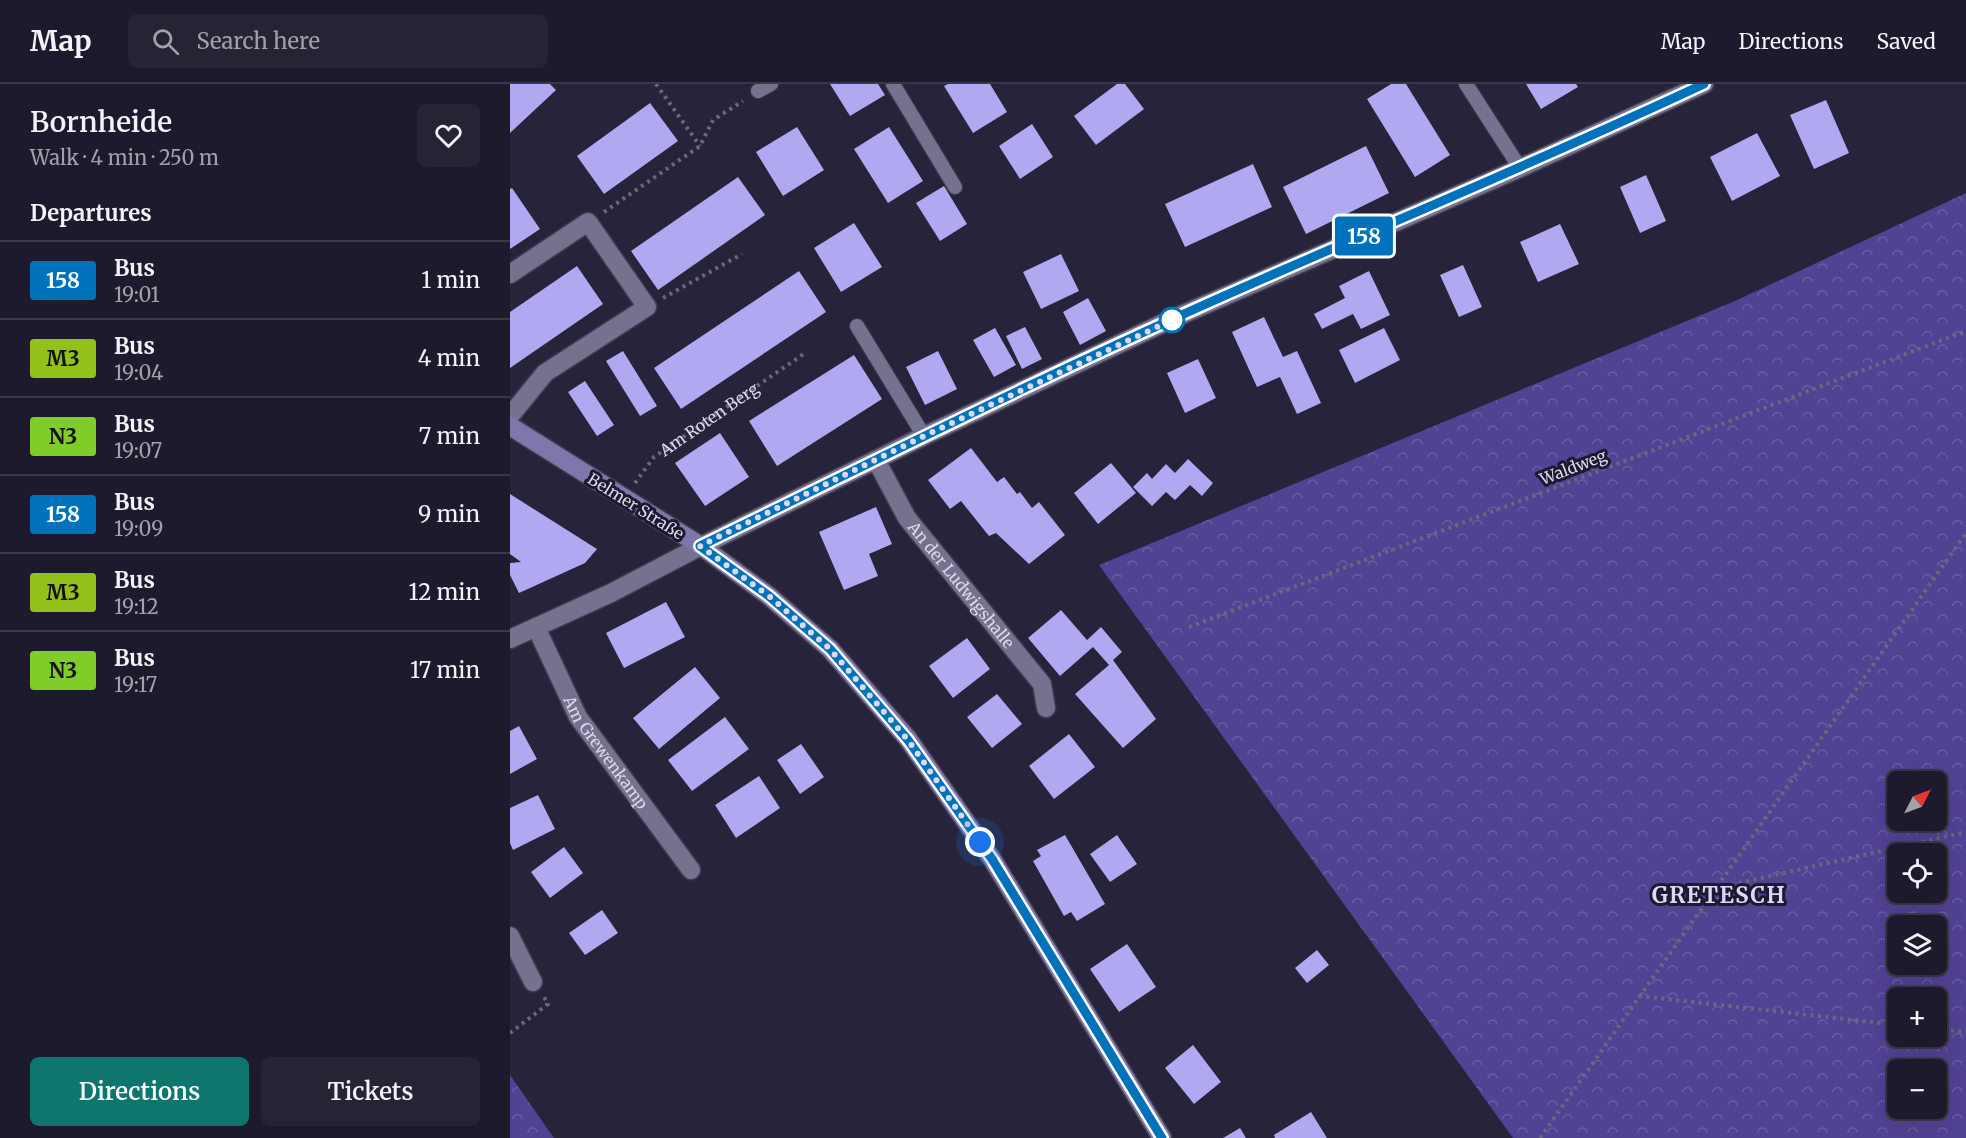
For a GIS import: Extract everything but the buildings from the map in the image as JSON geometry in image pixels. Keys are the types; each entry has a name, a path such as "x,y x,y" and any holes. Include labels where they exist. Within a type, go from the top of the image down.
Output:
{"street":[{"path":"510,639 611,593 700,546 924,436 1202,306 1520,168 1704,84"},
{"path":"510,274 588,222 647,306 546,373 510,416"},
{"name":"Belmer Straße","path":"510,426 700,546 769,596 830,649 908,740 992,859 1162,1138"},
{"name":"An der Ludwigshalle","path":"876,460 907,518 1042,684 1046,708"},
{"name":"Am Grewenkamp","path":"536,627 578,717 691,870"},
{"path":"510,936 533,982"}],"lane":[{"path":"758,91 771,84"},
{"path":"893,84 955,187"},
{"path":"1466,84 1520,168"},
{"path":"857,326 924,436"}],"path":[{"path":"656,84 700,146"},
{"path":"588,222 700,146 713,120 758,91"},
{"path":"647,306 742,254"},
{"name":"Waldweg","path":"1189,627 1966,331"},
{"name":"Am Roten Berg","path":"625,498 654,457 805,353"},
{"path":"1540,1138 1966,532"},
{"path":"1716,888 1966,832"},
{"path":"510,1033 548,1004 533,982"},
{"path":"1638,996 1887,1023"},
{"path":"1947,1030 1966,1032"}],"green space":[{"path":"1966,193 1966,1138 1513,1138 1099,565 1735,301"},
{"path":"510,1075 554,1138 510,1138"}],"bus line":[{"name":"158","path":"1162,1138 992,859 908,740 830,649 769,596 700,546 924,436 1172,319 1520,168 1704,84"}],"district":[{"name":"GRETESCH","path":"1719,895"}],"route":[{"path":"980,842 908,740 830,649 769,596 700,546 924,436 1172,320"}]}
